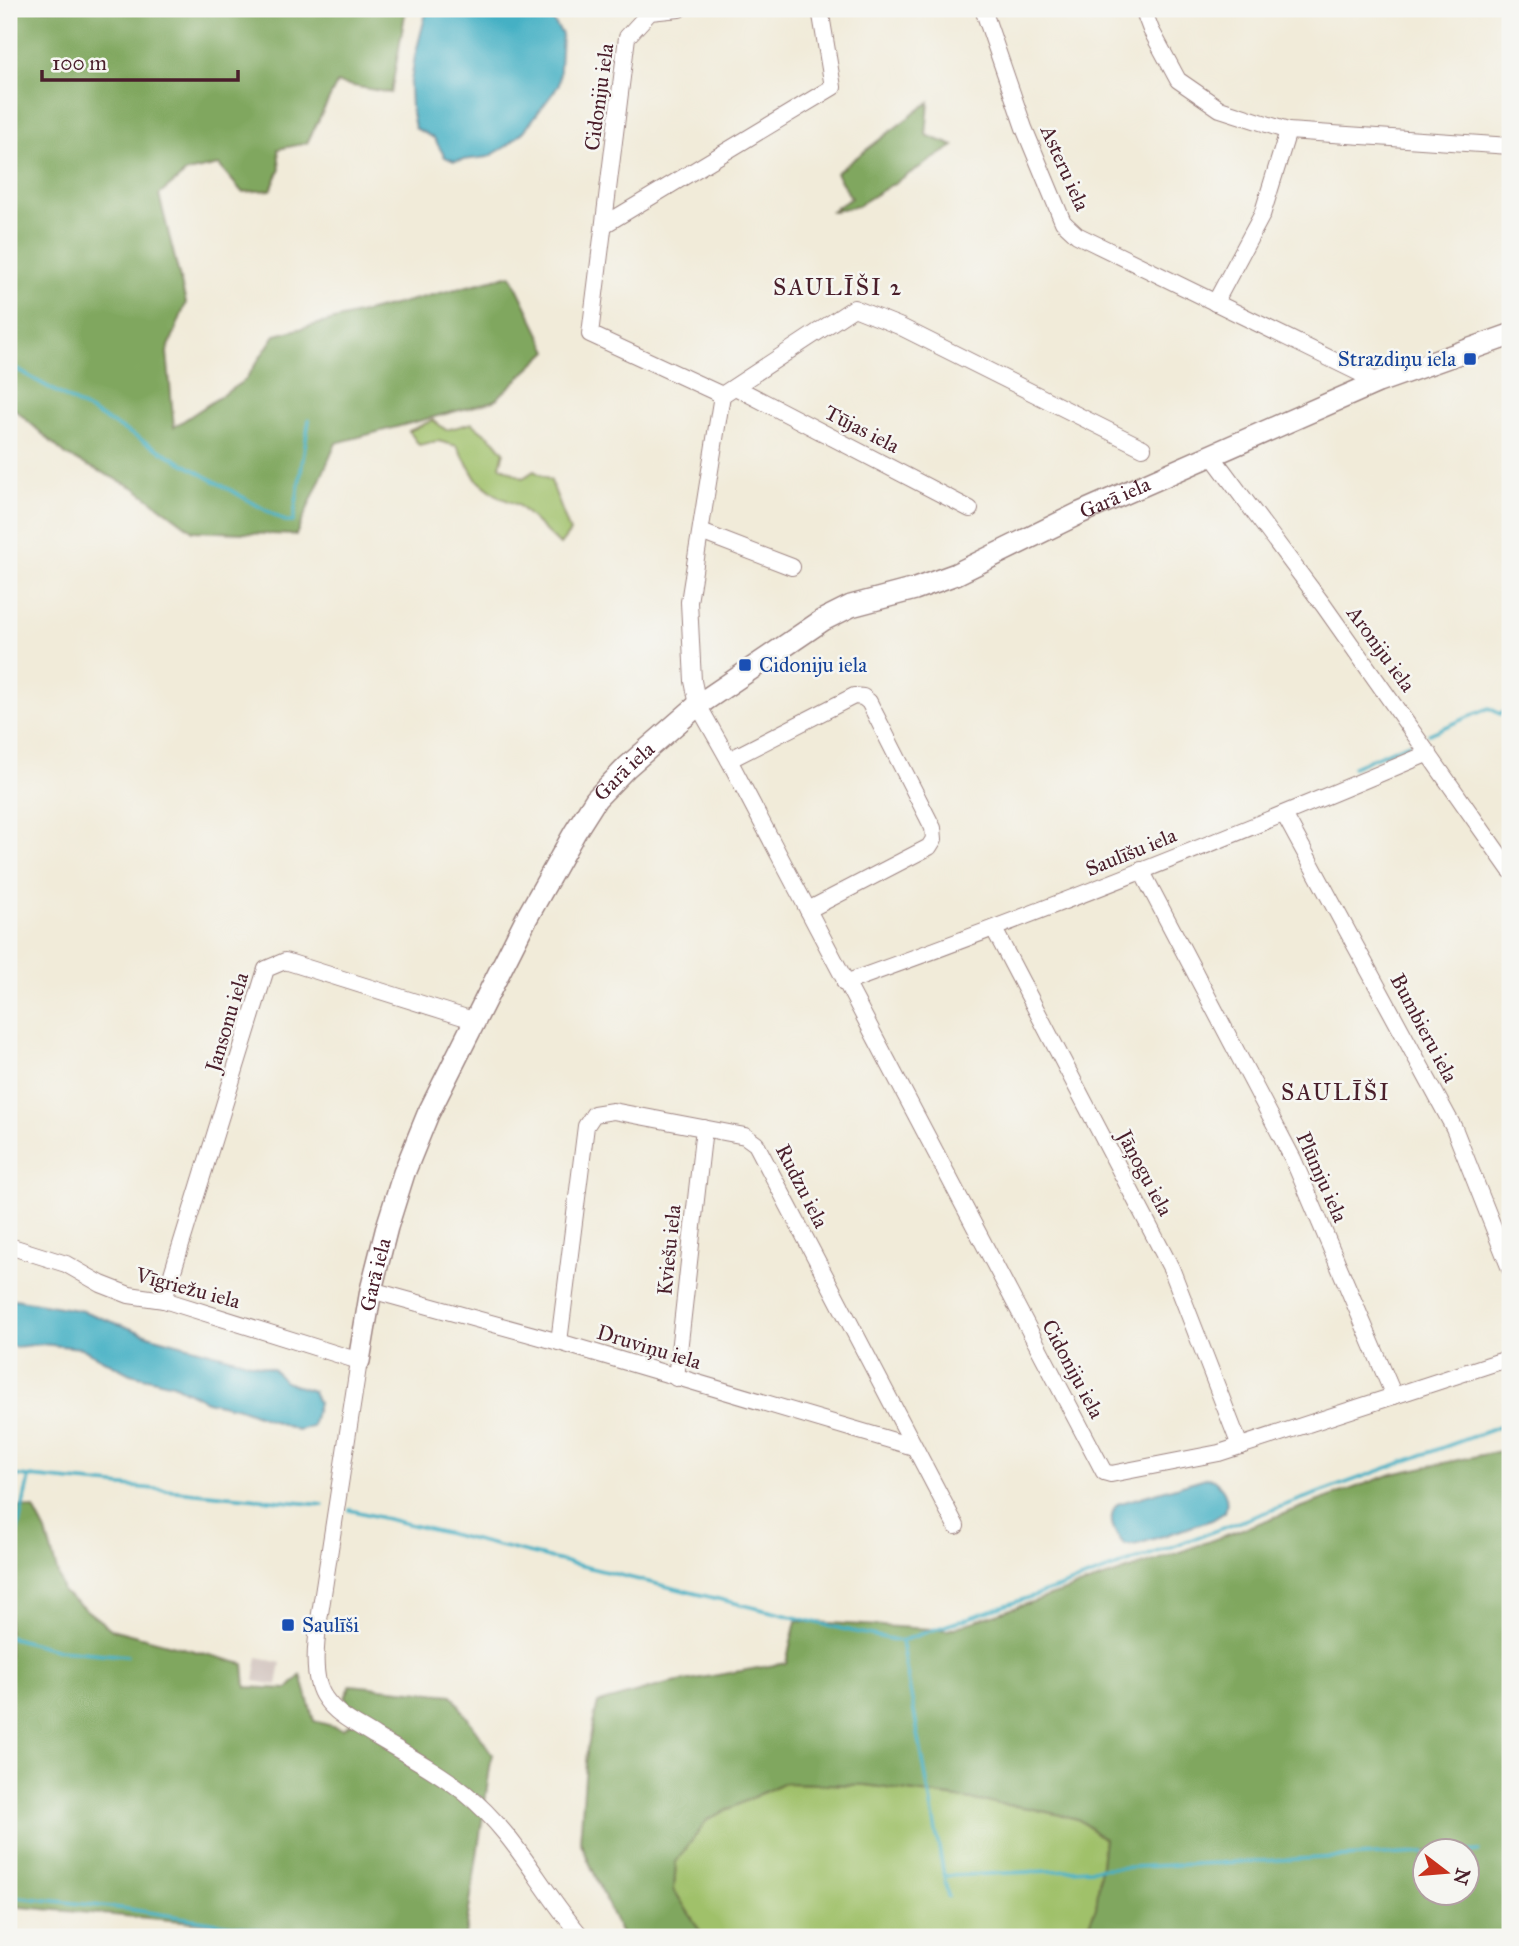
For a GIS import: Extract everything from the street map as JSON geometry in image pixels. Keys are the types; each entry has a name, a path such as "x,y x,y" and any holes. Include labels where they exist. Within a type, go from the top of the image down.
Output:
{"street":[{"name":"Cidoniju iela","path":"679,9 650,12 627,37 590,334 729,391 689,602 693,681 698,705 1104,1472 1111,1474 1206,1456 1510,1358"},
{"path":"604,225 834,87 820,9"},
{"name":"Asteru iela","path":"983,9 1024,128 1062,222 1077,235 1378,382"},
{"path":"1143,9 1151,30 1178,80 1220,109 1288,131 1510,146"},
{"path":"1215,303 1262,215 1288,131"},
{"path":"729,391 854,308 899,327 1143,448"},
{"name":"Garā iela","path":"582,1937 561,1914 503,1827 465,1793 342,1716 324,1698 319,1685 315,1651 371,1290 404,1173 428,1114 526,919 575,832 596,799 627,766 698,705 823,620 851,606 915,589 956,574 1080,513 1378,382 1510,335"},
{"name":"Tūjas iela","path":"729,391 970,509"},
{"name":"Aroniju iela","path":"1212,456 1324,606 1510,870"},
{"path":"701,532 792,567"},
{"path":"729,760 854,696 863,697 874,714 933,828 934,839 929,847 808,911"},
{"name":"Saulīšu iela","path":"845,983 994,929 1284,814 1429,753"},
{"name":"Bumbieru iela","path":"1284,814 1454,1128 1510,1269"},
{"name":"Plūmju iela","path":"1141,870 1293,1159 1394,1396"},
{"name":"Jāņogu iela","path":"994,929 1171,1268 1240,1446"},
{"name":"Jansonu iela","path":"164,1300 265,969 285,961 476,1021"},
{"name":"Rudzu iela","path":"559,1342 586,1126 594,1114 613,1111 745,1136 756,1143 956,1526"},
{"name":"Kviešu iela","path":"676,1378 704,1128"},
{"name":"Vīgriežu iela","path":"9,1246 66,1264 101,1284 129,1295 164,1300 359,1361"},
{"name":"Druviņu iela","path":"371,1290 559,1342 914,1447"}],"shaded area":[{"path":"258,1657 281,1663 277,1685 254,1681"}],"green space":[{"path":"9,9 406,9 391,93 337,83 307,143 278,149 280,169 271,190 242,192 219,165 187,172 159,195 186,303 167,352 174,427 245,380 275,335 511,275 548,351 494,401 336,443 296,535 193,531 135,488 67,456 9,404"},
{"path":"929,102 926,135 954,146 857,206 830,212 851,198 836,173"},
{"path":"433,420 446,430 472,423 495,441 504,452 500,466 523,478 534,471 551,481 570,532 560,545 518,505 499,497 476,479 457,446 438,441 419,445 409,431"},
{"path":"1510,1449 1510,1937 1083,1937 1096,1908 1104,1839 1078,1819 1029,1808 865,1785 783,1783 708,1819 676,1862 674,1890 702,1934 713,1937 622,1937 580,1841 587,1750 598,1703 667,1684 786,1663 796,1621 948,1630 1169,1556 1392,1474"},
{"path":"9,1505 34,1509 46,1532 63,1592 111,1629 244,1664 246,1687 288,1689 301,1675 314,1721 343,1729 357,1718 345,1697 351,1685 452,1695 492,1754 465,1937 293,1937 229,1925 9,1906"},
{"path":"783,1783 865,1785 1029,1808 1078,1819 1104,1839 1096,1908 1083,1937 713,1937 702,1934 674,1890 676,1862 708,1819"}],"water":[{"path":"427,9 545,9 562,34 559,85 524,131 507,146 488,157 454,161 445,157 434,138 415,128 410,87"},
{"path":"9,1298 83,1311 151,1336 273,1369 285,1382 313,1391 318,1403 312,1427 297,1430 239,1408 206,1401 173,1384 130,1374 81,1348 41,1344 9,1346"},
{"path":"1209,1477 1224,1492 1227,1501 1225,1512 1212,1520 1135,1545 1125,1545 1118,1536 1112,1520 1117,1504"}],"waterway":[{"path":"9,365 285,521 293,522 309,420"},
{"path":"1429,734 1489,708 1500,714 1510,709"},
{"path":"1353,767 1409,743"},
{"path":"350,1510 901,1641 1083,1579 1510,1423"},
{"path":"9,1475 323,1505"},
{"path":"9,1572 29,1477"},
{"path":"9,1637 58,1650 127,1656"},
{"path":"901,1641 948,1897"},
{"path":"945,1876 1410,1854"},
{"path":"9,1896 128,1909 306,1937"}],"place":[{"name":"Strazdiņu iela","path":"1470,359"},
{"name":"Cidoniju iela","path":"745,665"},
{"name":"Saulīši","path":"288,1625"}],"district":[{"name":"SAULĪŠI 2","path":"838,287"},
{"name":"SAULĪŠI","path":"1336,1092"}]}
